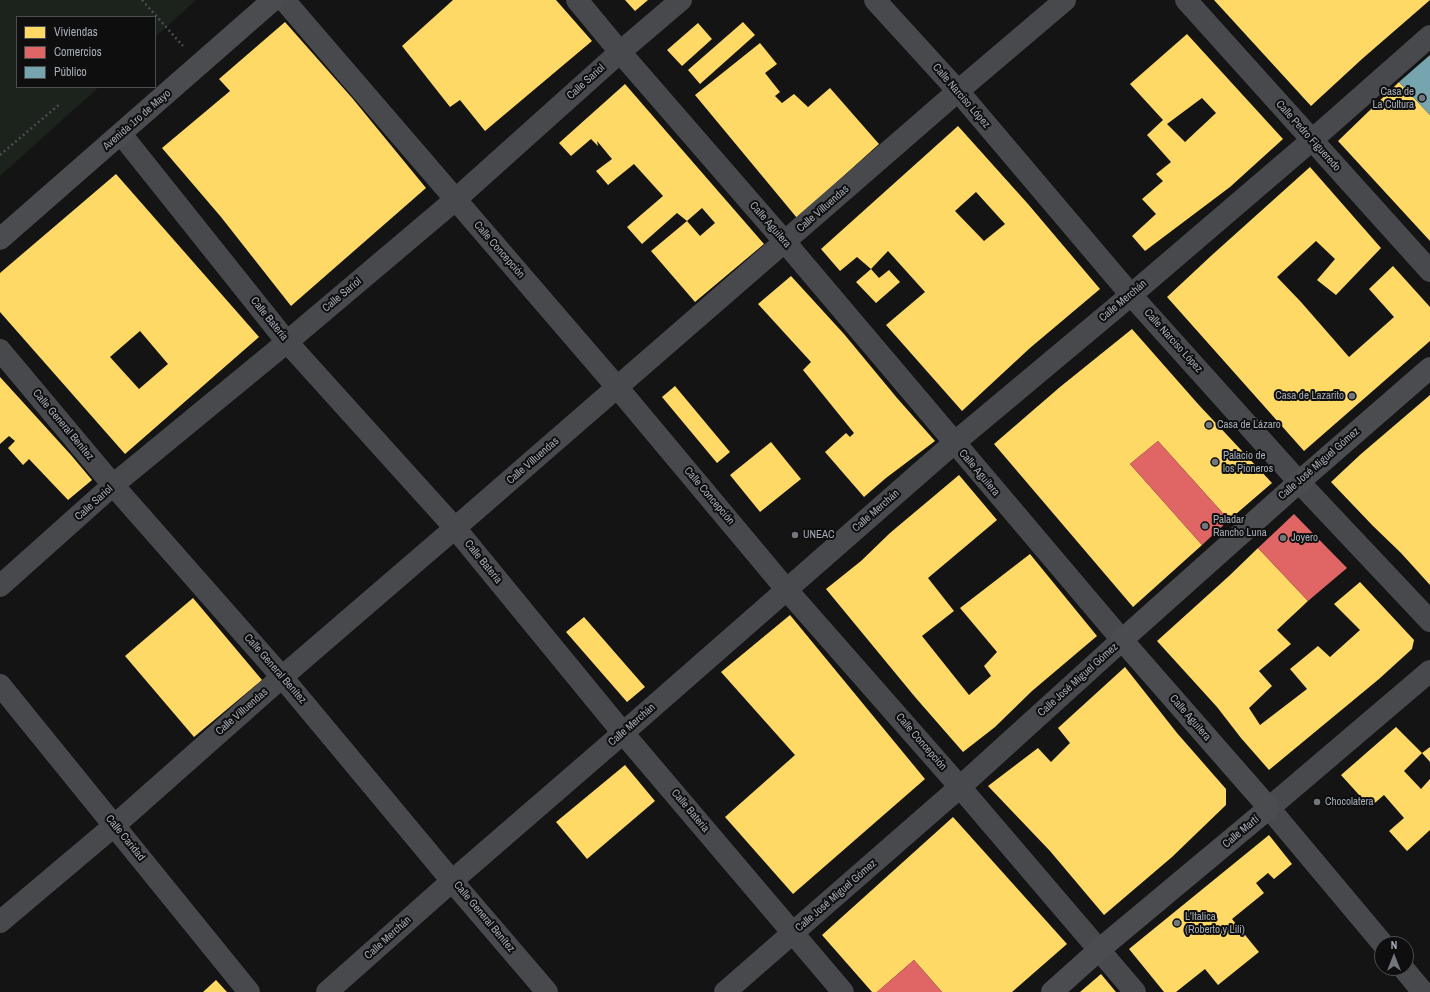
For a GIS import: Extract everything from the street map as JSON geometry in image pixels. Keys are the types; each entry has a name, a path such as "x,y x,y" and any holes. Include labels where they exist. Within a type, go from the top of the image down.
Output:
{"main road":[{"name":"Avenida 1ro de Mayo","path":"0,239 273,0"},
{"name":"Calle José Miguel Gómez","path":"1122,640 1299,482 1430,368"},
{"name":"Calle Aguilera","path":"1122,640 1269,808"},
{"name":"Calle Martí","path":"1052,992 1100,949 1269,808"}],"street":[{"name":"Calle Concepción","path":"284,0 617,387 786,589 960,787 1100,949 1135,992"},
{"name":"Calle Aguilera","path":"577,0 620,52 785,242 1122,640"},
{"name":"Calle Sariol","path":"0,586 114,485 287,342 455,200 620,52 681,0"},
{"name":"Calle Narciso López","path":"875,0 958,91 1131,295 1299,482 1423,614"},
{"name":"Calle Villuendas","path":"0,922 115,825 282,677 1065,0"},
{"name":"Calle Pedro Figueredo","path":"1186,0 1430,271"},
{"name":"Calle Merchán","path":"327,992 954,443 1131,295 1312,140 1430,36"},
{"name":"Calle Bateria","path":"121,134 287,342 456,528 623,733 843,992"},
{"name":"Calle General Benítez","path":"0,350 114,485 282,677 452,881 547,992"},
{"name":"Calle José Miguel Gómez","path":"725,992 960,787 1122,640"},
{"name":"Calle Martí","path":"1269,808 1430,671"},
{"name":"Calle Caridad","path":"0,685 249,992"},
{"name":"Calle Aguilera","path":"1269,808 1376,936"},
{"path":"1410,976 1423,992"}],"path":[{"path":"142,0 200,64"},
{"path":"0,155 61,102"}],"shaded area":[{"path":"0,0 196,0 156,36 156,16 16,16 16,88 98,88 0,176"}],"building: Viviendas":[{"path":"453,0 556,0 592,41 485,131 460,100 450,107 402,46"},
{"path":"625,0 648,0 635,11"},
{"path":"1214,0 1430,0 1311,106"},
{"path":"285,22 353,99 426,188 291,306 221,217 162,148 230,91 219,79"},
{"path":"743,22 755,35 700,84 688,70"},
{"path":"698,23 712,39 682,66 667,50"},
{"path":"1187,34 1283,139 1230,187 1145,251 1132,236 1156,214 1142,199 1163,181 1156,174 1171,162 1147,135 1163,120 1130,84","holes":["1202,98 1216,113 1185,142 1167,124"]},
{"path":"760,43 777,64 765,73 780,92 775,96 782,103 794,94 808,107 830,88 879,144 797,218 695,95"},
{"path":"1399,82 1430,115 1430,241 1338,141"},
{"path":"625,84 764,244 695,302 651,251 687,221 677,213 642,244 627,227 663,196 634,164 608,185 596,171 612,159 597,141 598,146 591,139 571,156 559,143","holes":["702,208 715,223 700,236 687,221"]},
{"path":"958,126 1028,204 1100,289 1030,348 962,411 886,325 925,292 888,251 871,269 857,257 840,271 821,249","holes":["976,192 1005,224 984,241 955,211"]},
{"path":"1310,167 1381,248 1336,295 1317,280 1335,259 1316,241 1277,277 1349,357 1394,317 1369,289 1393,266 1430,307 1430,341 1304,451 1167,297"},
{"path":"116,174 259,337 125,454 0,312 0,273","holes":["140,331 168,364 139,389 110,357"]},
{"path":"871,269 879,278 889,270 900,282 876,303 856,282"},
{"path":"791,276 844,334 935,441 886,478 864,497 825,452 846,433 850,437 854,433 803,370 811,362 758,304"},
{"path":"1132,329 1198,404 1272,483 1229,520 1158,441 1130,464 1202,545 1133,607 994,444 1060,387"},
{"path":"0,377 92,480 68,500 29,459 23,465 8,448 15,441 9,436 0,444"},
{"path":"675,386 730,452 717,463 662,397"},
{"path":"1430,395 1430,585 1401,553 1331,482 1361,454"},
{"path":"771,442 801,479 760,512 730,475"},
{"path":"959,475 997,520 928,578 954,611 922,636 969,695 991,676 984,666 997,652 960,608 1030,554 1097,636 1032,691 995,727 963,752 915,697 826,589 861,561 890,533"},
{"path":"1258,548 1308,601 1277,630 1291,644 1259,671 1272,686 1249,708 1260,725 1307,689 1290,669 1318,646 1330,657 1360,630 1334,604 1360,582 1414,640 1412,649 1379,679 1269,770 1241,738 1217,707 1157,641"},
{"path":"193,598 262,680 194,737 125,656"},
{"path":"790,615 925,779 793,894 725,817 795,755 721,672"},
{"path":"584,617 645,687 627,702 566,632"},
{"path":"1125,667 1177,733 1226,789 1226,805 1172,857 1104,915 1050,851 988,786 1038,748 1051,762 1070,743 1058,728"},
{"path":"1396,727 1422,753 1404,771 1421,789 1430,779 1430,830 1407,851 1389,831 1404,818 1384,795 1370,807 1341,775"},
{"path":"1430,747 1430,762 1422,753"},
{"path":"625,765 655,801 587,859 556,822"},
{"path":"953,817 1067,944 1012,992 942,992 914,960 877,992 872,992 822,935"},
{"path":"1269,835 1292,864 1274,879 1268,873 1256,883 1264,893 1232,919 1259,952 1218,985 1205,969 1176,992 1164,992 1129,949"},
{"path":"1101,974 1116,992 1080,992"},
{"path":"216,980 227,992 203,992"}],"building: Comercios":[{"path":"1158,441 1229,520 1202,545 1130,464"},
{"path":"1294,514 1347,568 1308,601 1258,548"},
{"path":"914,960 942,992 877,992"}],"building: Público":[{"name":"Casa de La Cultura","path":"1430,55 1430,115 1399,82"}],"place":[{"name":"Casa de La Cultura","path":"1422,98"},
{"name":"Casa de Lazarito","path":"1352,396"},
{"name":"Casa de Lázaro","path":"1209,425"},
{"name":"Palacio de los Pioneros","path":"1215,462"},
{"name":"Paladar Rancho Luna","path":"1205,526"},
{"name":"UNEAC","path":"795,535"},
{"name":"Joyero","path":"1283,538"},
{"name":"Chocolatera","path":"1317,802"},
{"name":"L'Italica (Roberto y Lili)","path":"1177,923"}]}
